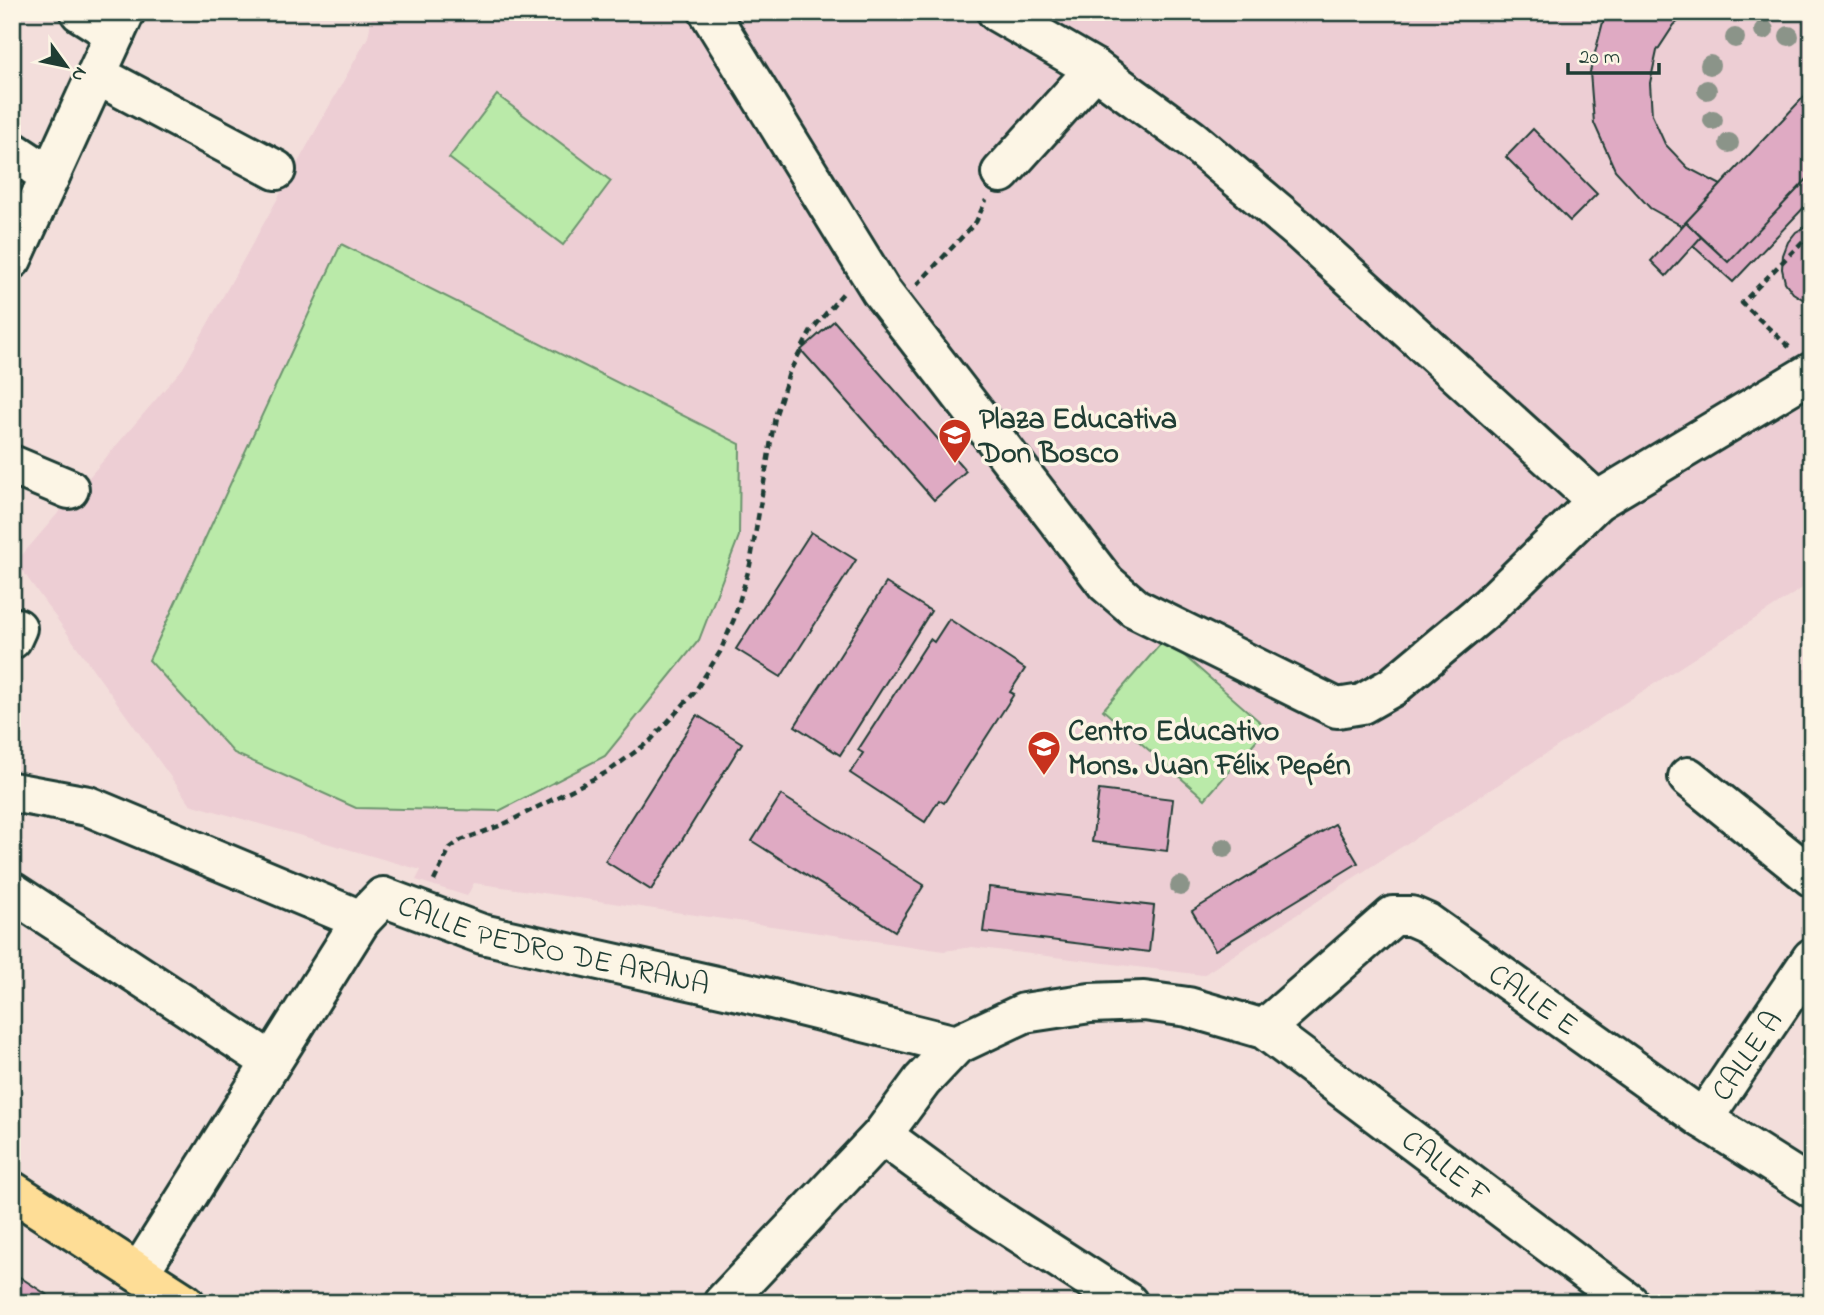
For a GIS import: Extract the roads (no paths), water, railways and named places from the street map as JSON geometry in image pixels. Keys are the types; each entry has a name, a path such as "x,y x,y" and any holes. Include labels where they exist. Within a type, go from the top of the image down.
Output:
{"main road":[{"path":"12,1191 185,1303"}],"street":[{"path":"12,259 120,23 80,12"},
{"path":"709,12 868,271 1107,583 1135,608 1337,708 1362,704 1392,687 1488,607 1597,501 1802,361"},
{"path":"997,12 1095,69 1191,139 1299,230 1597,501"},
{"path":"1001,173 1095,69"},
{"path":"97,75 276,170"},
{"path":"12,151 50,176"},
{"path":"12,465 69,489"},
{"path":"1688,777 1812,877"},
{"name":"CALLE PEDRO DE ARANA","path":"12,792 88,806 361,920 383,897 482,934 748,993 956,1045"},
{"path":"12,891 270,1061"},
{"name":"CALLE E","path":"1264,1029 1394,916 1411,916 1427,923 1703,1119 1812,1188"},
{"path":"139,1273 361,920"},
{"name":"CALLE A","path":"1703,1119 1812,958"},
{"path":"723,1303 882,1135 922,1081 956,1045 1024,1013 1090,1003 1144,1002 1188,1007 1264,1029"},
{"name":"CALLE F","path":"1264,1029 1629,1303"},
{"path":"882,1135 984,1210 1128,1303"}],"place":[{"name":"Plaza Educativa Don Bosco","path":"955,465"},
{"name":"Centro Educativo Mons. Juan Félix Pepén","path":"1044,777"}]}
